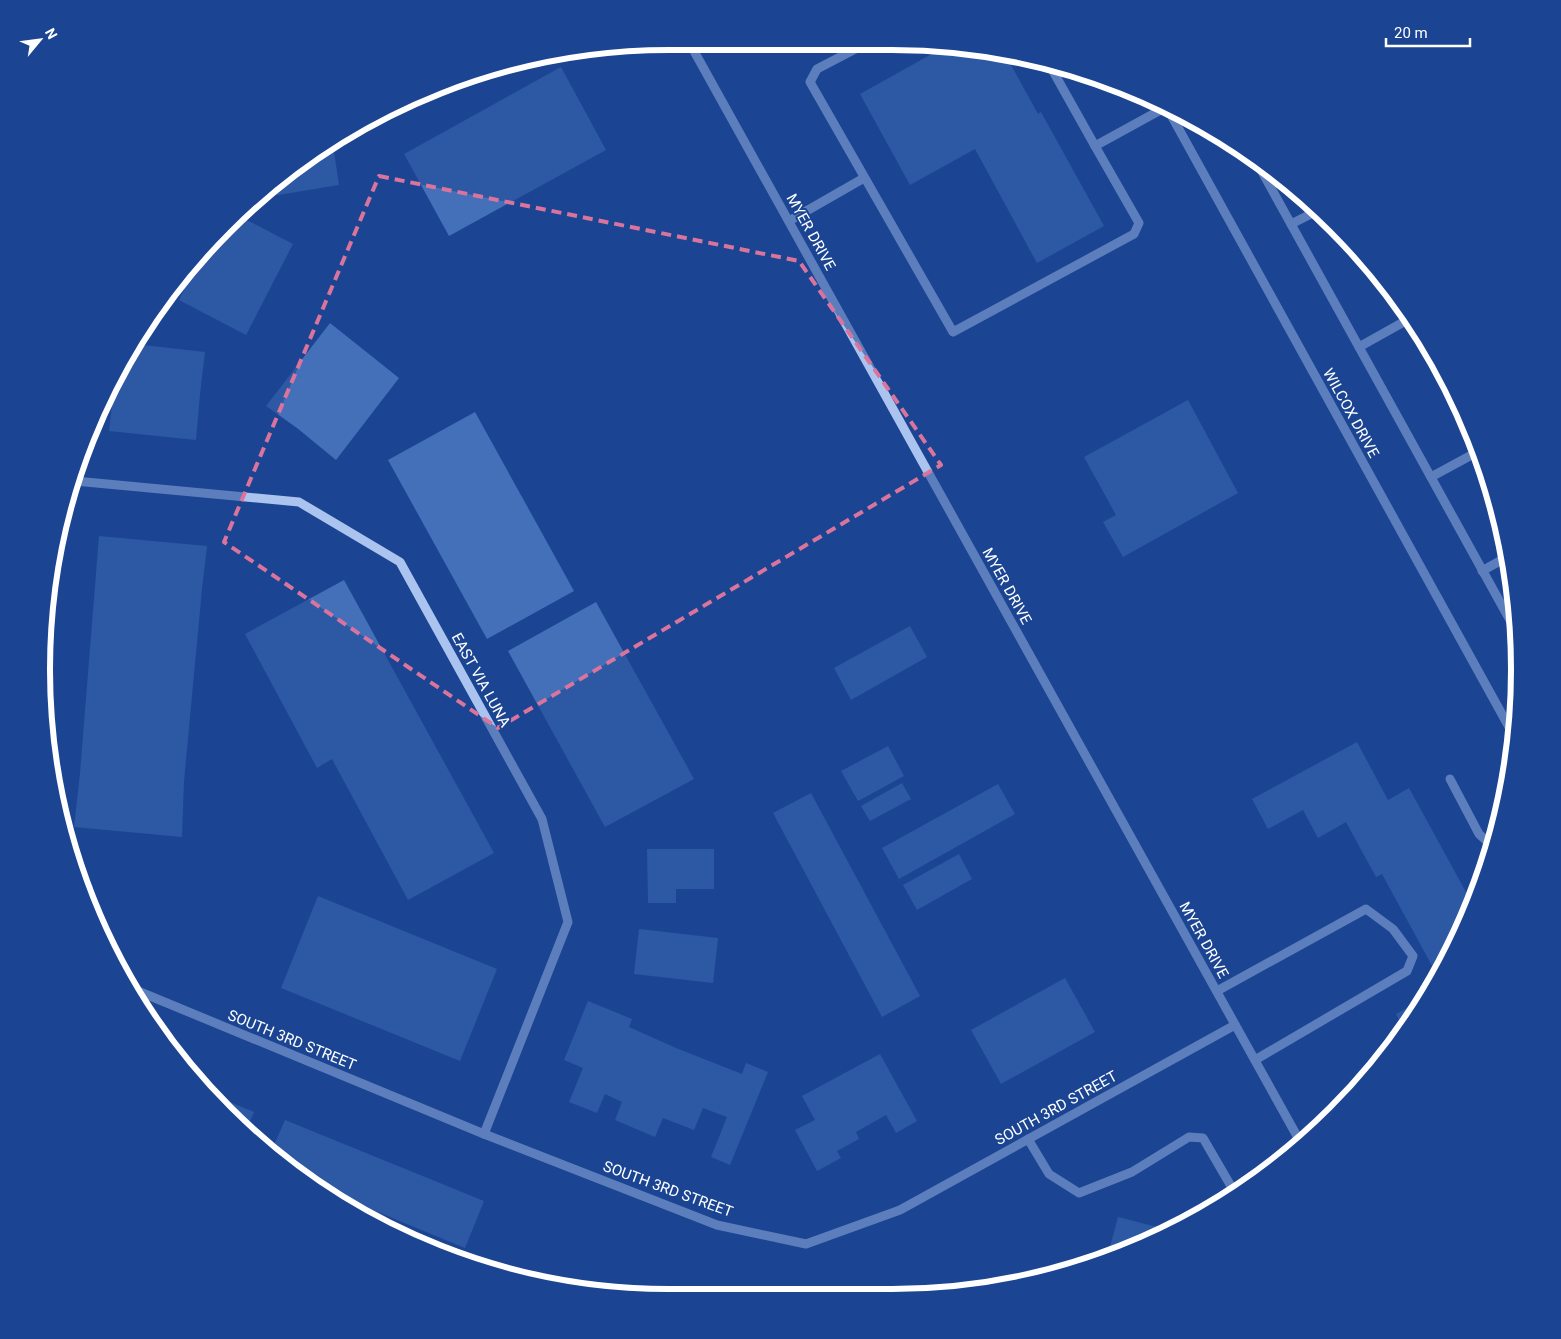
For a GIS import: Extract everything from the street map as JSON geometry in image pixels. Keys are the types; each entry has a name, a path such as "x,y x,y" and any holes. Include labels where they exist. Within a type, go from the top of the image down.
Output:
{"street":[{"name":"MYER DRIVE","path":"694,50 1298,1137"},
{"path":"853,50 817,69 810,82 953,332 1134,234 1139,223 1053,71"},
{"path":"1095,146 1156,110"},
{"name":"WILCOX DRIVE","path":"1172,118 1508,726"},
{"path":"1262,173 1509,620"},
{"path":"789,221 864,178"},
{"path":"1291,224 1311,214"},
{"path":"1358,346 1404,321"},
{"path":"1431,477 1472,455"},
{"name":"EAST VIA LUNA","path":"79,481 299,502 400,562 542,819 568,922 484,1134"},
{"path":"1482,571 1501,560"},
{"path":"1450,779 1480,834 1487,841"},
{"path":"1217,991 1366,909 1393,929 1413,956 1407,971 1255,1060"},
{"name":"SOUTH 3RD STREET","path":"141,992 484,1134 717,1225 806,1244 900,1210 1235,1024"},
{"path":"1028,1139 1049,1174 1079,1193 1132,1172 1189,1137 1203,1138 1232,1188"}],"highlighted area":[{"path":"379,176 799,261 941,465 498,728 224,542"}],"building":[{"path":"936,51 1009,61 1038,114 1041,112 1104,226 1037,263 975,149 910,185 860,94"},
{"path":"561,67 606,150 449,236 404,154"},
{"path":"334,149 339,185 270,196 292,178"},
{"path":"244,219 293,244 246,335 179,300 190,278 231,231"},
{"path":"330,323 399,378 336,460 297,428 266,406"},
{"path":"142,345 205,352 196,440 109,431 113,398"},
{"path":"1188,400 1238,493 1123,557 1103,522 1116,515 1084,457"},
{"path":"475,412 574,591 487,639 388,460"},
{"path":"99,536 207,546 184,781 182,837 74,827"},
{"path":"344,580 494,853 408,900 332,759 317,768 245,634"},
{"path":"596,602 694,779 605,827 508,651"},
{"path":"910,626 927,657 851,700 834,668"},
{"path":"1357,742 1388,800 1409,788 1468,896 1434,969 1382,874 1376,877 1346,822 1318,838 1303,810 1268,829 1252,799"},
{"path":"888,746 904,776 858,801 841,771"},
{"path":"902,783 911,799 870,821 861,806"},
{"path":"998,784 1015,814 899,879 882,848"},
{"path":"811,793 920,996 882,1017 773,813"},
{"path":"647,849 714,849 714,889 676,889 676,903 648,903"},
{"path":"959,854 972,879 917,910 903,885"},
{"path":"318,896 497,969 460,1061 281,988"},
{"path":"639,929 718,938 713,983 634,974"},
{"path":"1065,978 1095,1032 1001,1084 971,1030"},
{"path":"588,1001 632,1019 629,1027 676,1048 742,1074 746,1063 768,1072 730,1165 711,1157 727,1117 703,1108 694,1130 663,1118 655,1137 615,1120 622,1102 605,1094 597,1113 569,1102 583,1068 564,1060"},
{"path":"1412,1005 1400,1023 1396,1014"},
{"path":"880,1054 917,1121 896,1133 886,1115 856,1132 859,1139 837,1151 841,1158 817,1171 795,1130 815,1120 802,1096"},
{"path":"223,1099 254,1112 249,1124"},
{"path":"285,1120 484,1201 465,1248 353,1202 325,1185 274,1146"},
{"path":"1118,1217 1160,1228 1129,1242 1109,1249"}]}
